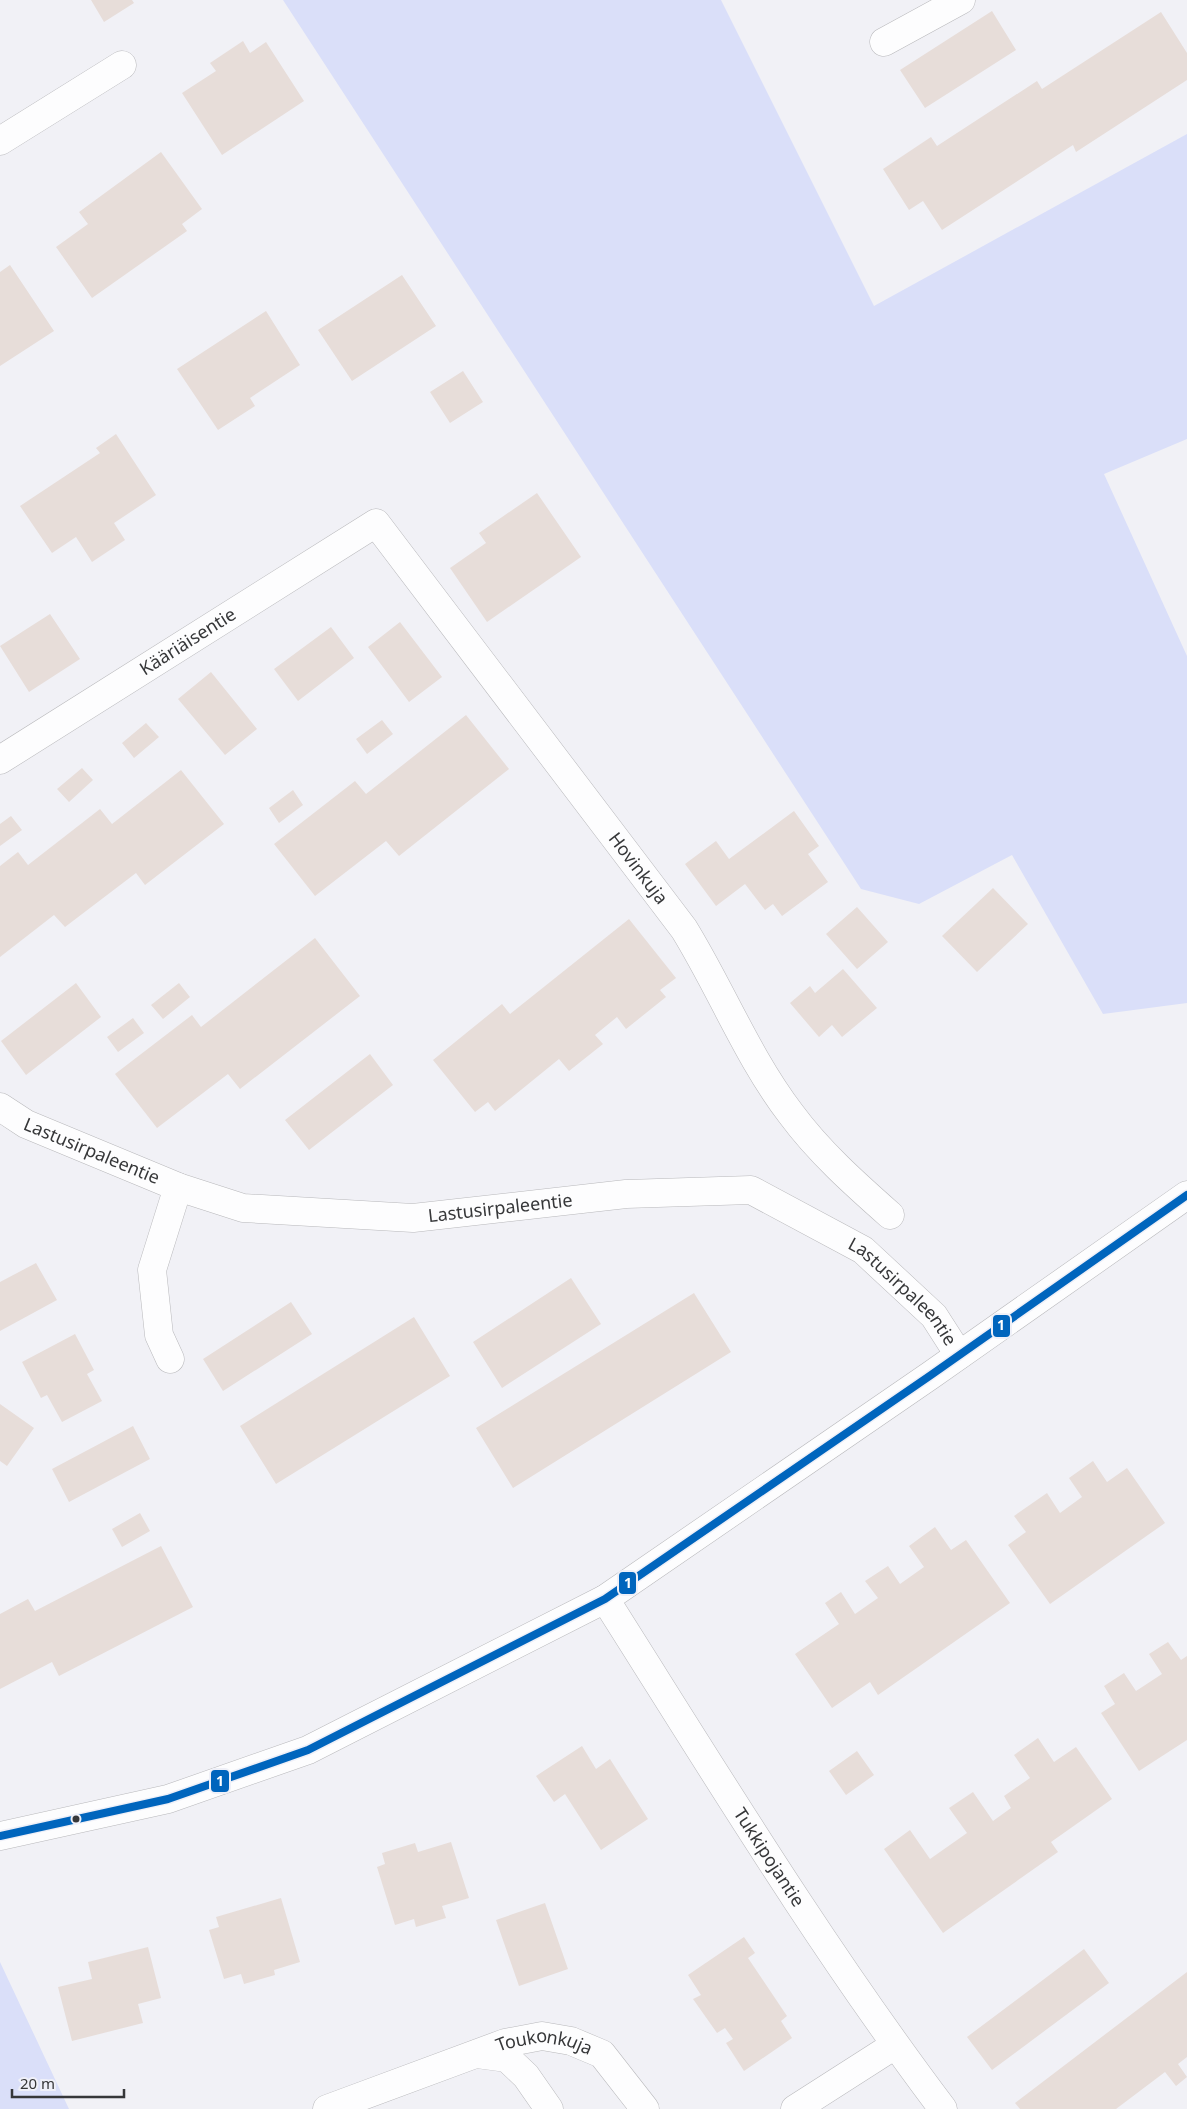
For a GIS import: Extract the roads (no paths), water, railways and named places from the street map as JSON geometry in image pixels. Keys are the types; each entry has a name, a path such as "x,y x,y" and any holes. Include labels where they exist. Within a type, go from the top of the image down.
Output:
{"street":[{"path":"884,42 961,0"},
{"path":"0,141 122,65"},
{"name":"Kääriäisentie","path":"0,760 376,523"},
{"name":"Hovinkuja","path":"376,523 684,929 709,969 759,1065 791,1115 842,1172 890,1215"},
{"name":"Lastusirpaleentie","path":"0,1107 26,1124 178,1187 244,1208 413,1218 626,1194 751,1190 863,1250 934,1316 959,1355"},
{"path":"170,1359 159,1335 152,1270 178,1187"},
{"path":"0,1836 168,1799 308,1750 606,1599 1187,1195"},
{"name":"Tukkipojantie","path":"606,1599 832,1956 943,2109"},
{"name":"Toukonkuja","path":"326,2109 505,2043 542,2036 571,2041 602,2054 645,2109"},
{"path":"795,2109 895,2045"},
{"name":"Toukonkuja","path":"477,2054 507,2058 526,2076 549,2109"}]}
